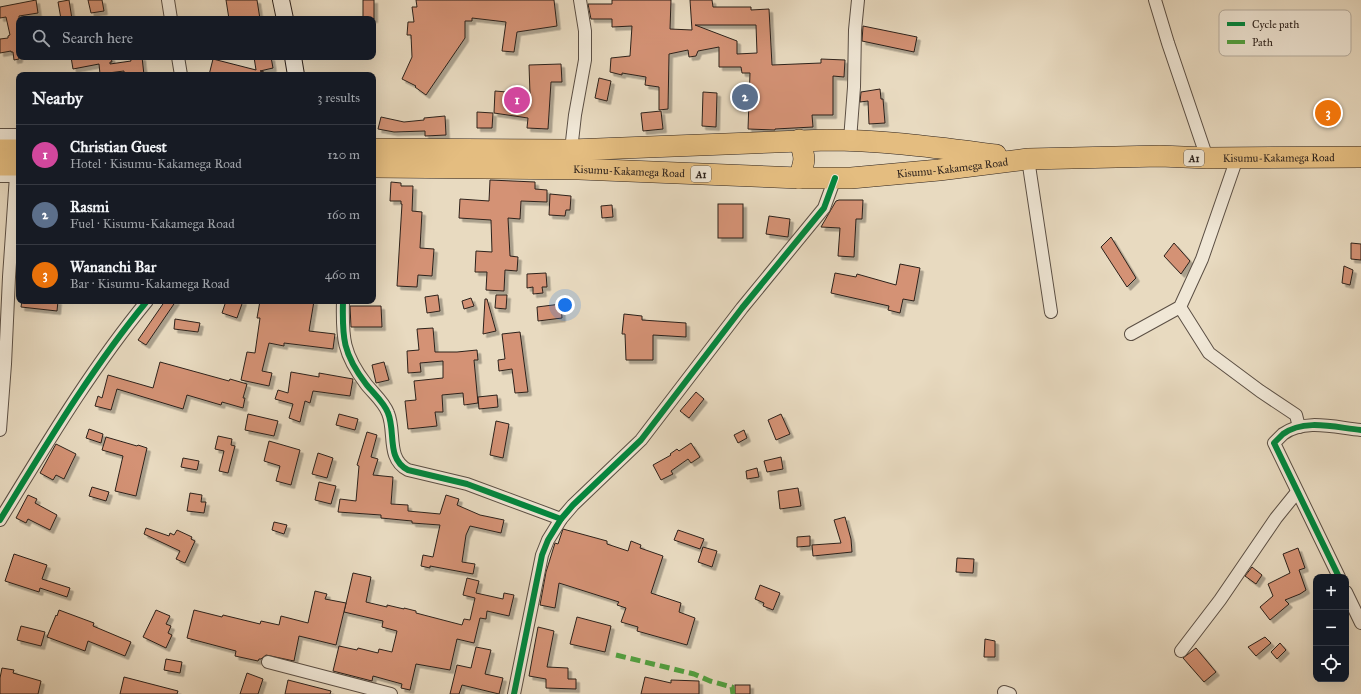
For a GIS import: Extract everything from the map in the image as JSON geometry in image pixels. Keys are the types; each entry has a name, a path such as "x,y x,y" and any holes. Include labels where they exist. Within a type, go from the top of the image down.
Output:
{"highway":[{"name":"Kisumu-Kakamega Road","path":"376,149 571,150 799,140 850,140 939,148 1028,159"},
{"path":"799,140 805,159 799,178"},
{"path":"0,150 16,150"},
{"name":"Kisumu-Kakamega Road","path":"376,167 579,168 799,178 835,178 939,170 1028,159 1160,156 1207,158 1361,157"}],"main road":[{"path":"281,0 284,16"},
{"path":"293,60 295,72"}],"street":[{"path":"168,0 171,16"},
{"path":"571,150 575,115 586,60 585,30 580,0"},
{"path":"850,140 854,87 855,30 858,0"},
{"path":"1154,0 1207,158"},
{"path":"178,60 180,72"},
{"path":"0,135 16,135"},
{"path":"1131,334 1180,307 1202,259 1237,158"},
{"path":"1028,159 1051,312"},
{"path":"0,176 13,171 9,277 0,430"},
{"path":"514,694 542,555 548,540 561,519 573,504 641,440 742,308 824,208 835,178"},
{"path":"0,520 68,411 124,328 144,304"},
{"path":"343,304 343,336 346,352 359,375 387,411 392,427 392,444 396,459 400,465 408,470 467,484 561,519"},
{"path":"1180,307 1209,353 1260,391 1296,415 1299,427"},
{"path":"1338,574 1274,443 1284,434 1299,427 1313,425 1361,430"},
{"path":"1181,651 1220,600 1276,518 1297,492"},
{"path":"1349,598 1361,623"},
{"path":"268,662 391,694"}],"building":[{"path":"36,0 38,13 16,16 16,60 14,60 13,52 11,51 0,53 0,39 8,38 10,35 6,17 0,18 0,7"},
{"path":"69,0 72,16 60,16 58,2"},
{"path":"88,0 102,0 104,11 91,13"},
{"path":"226,0 257,0 260,16 229,16"},
{"path":"363,0 374,0 374,16 363,16"},
{"path":"416,0 554,0 557,26 517,32 514,52 502,51 506,22 472,18 472,21 465,21 465,38 426,95 415,87 416,86 402,79 412,57 411,35 407,35 408,22 414,22 412,7 417,7"},
{"path":"612,0 671,0 670,29 692,30 690,0 712,0 713,7 751,7 751,10 769,9 772,65 821,63 821,59 845,60 844,77 833,76 833,115 812,115 813,127 775,130 748,129 750,73 742,73 741,67 719,67 719,47 698,51 696,56 689,57 688,50 669,54 668,109 659,110 659,87 645,85 646,77 622,73 622,75 610,72 611,58 630,56 632,26 612,27 612,19 591,19 588,4 612,4","holes":["695,25 756,25 757,53 737,54 737,41"]},
{"path":"863,26 917,37 914,52 862,41"},
{"path":"72,60 112,60 110,64 131,60 142,60 144,72 100,72 99,64 73,69"},
{"path":"213,60 256,70 254,60 272,60 273,68 260,71 264,72 210,72"},
{"path":"561,64 562,82 551,82 548,129 527,128 528,118 494,113 495,91 530,94 529,65"},
{"path":"599,78 611,81 607,101 595,98"},
{"path":"880,89 881,99 883,99 885,123 869,124 868,101 860,102 861,92"},
{"path":"703,92 717,93 716,127 702,126"},
{"path":"661,111 663,129 643,131 641,113"},
{"path":"477,112 493,113 492,128 477,128"},
{"path":"445,116 446,135 425,136 425,131 394,132 378,129 381,117 404,122"},
{"path":"490,180 535,182 535,189 547,190 547,202 521,201 520,219 508,218 510,256 518,257 517,271 505,270 504,291 486,290 487,272 475,272 476,251 492,252 491,220 459,218 460,199 489,201"},
{"path":"391,182 401,183 401,186 413,186 412,211 422,212 420,248 434,249 432,276 418,275 417,287 397,286 402,204 401,201 390,201"},
{"path":"550,194 571,196 570,210 566,210 565,216 549,215"},
{"path":"863,200 862,219 856,219 854,257 838,256 840,228 821,227 836,201"},
{"path":"718,204 743,204 743,238 718,238"},
{"path":"612,205 613,217 602,218 601,206"},
{"path":"769,216 790,219 788,237 766,234"},
{"path":"1111,237 1136,278 1127,287 1101,247"},
{"path":"1174,243 1190,261 1181,274 1164,256"},
{"path":"1351,243 1361,244 1361,260 1351,259"},
{"path":"900,264 920,268 914,301 903,299 900,313 888,310 889,306 831,293 835,273 856,277 857,274 896,285"},
{"path":"1344,266 1353,270 1350,285 1342,283"},
{"path":"546,273 547,287 542,287 543,293 533,294 533,287 527,288 527,274"},
{"path":"438,295 440,311 427,313 425,297"},
{"path":"496,295 507,295 506,309 495,308"},
{"path":"471,298 474,306 464,309 462,301"},
{"path":"485,299 487,299 496,331 483,334"},
{"path":"22,304 58,304 57,311 21,307"},
{"path":"163,304 174,304 146,345 138,340"},
{"path":"225,304 242,304 237,318 222,313"},
{"path":"259,304 314,304 309,331 335,334 333,349 284,343 284,346 269,343 262,371 272,373 269,386 241,380 247,352 255,353 260,318 257,318"},
{"path":"561,304 562,318 538,321 537,307"},
{"path":"350,306 381,306 382,327 351,327"},
{"path":"624,314 642,316 642,320 686,323 686,337 653,335 653,360 626,360 625,334 622,334"},
{"path":"175,319 200,323 198,332 174,329"},
{"path":"433,328 435,352 477,350 478,360 474,360 478,403 464,405 463,393 442,395 443,412 435,412 437,426 408,429 405,401 416,400 414,381 443,378 443,361 420,363 421,372 408,373 407,351 419,350 417,329"},
{"path":"520,332 528,392 515,393 512,369 499,371 498,360 505,359 502,334"},
{"path":"160,362 229,381 230,379 247,384 243,398 245,398 243,408 222,402 221,405 187,395 183,409 117,389 111,410 95,406 98,396 102,398 108,375 153,388"},
{"path":"384,362 389,380 376,383 372,365"},
{"path":"291,372 319,377 319,373 353,379 350,396 313,391 310,403 305,401 300,422 289,418 293,404 275,399 278,390 288,393"},
{"path":"696,392 704,399 689,418 680,411"},
{"path":"497,395 498,407 479,409 478,397"},
{"path":"248,414 278,421 274,436 245,430"},
{"path":"339,414 358,419 355,430 336,425"},
{"path":"781,414 790,434 776,440 768,420"},
{"path":"496,421 509,424 503,458 490,455"},
{"path":"89,429 103,434 101,443 86,438"},
{"path":"744,430 747,438 738,443 734,435"},
{"path":"367,432 377,435 371,457 378,459 373,475 393,477 391,504 408,505 408,511 440,514 446,495 459,499 457,505 480,515 504,520 501,533 470,526 466,535 462,562 475,564 473,574 430,566 430,568 421,566 423,555 433,557 440,525 412,523 412,521 381,518 381,515 338,512 340,499 356,501 359,466 357,465"},
{"path":"218,436 232,439 231,445 235,446 228,473 219,471 224,451 215,449"},
{"path":"106,437 147,448 136,496 115,491 123,456 102,450"},
{"path":"269,441 300,450 291,485 276,481 280,466 264,461"},
{"path":"691,443 700,457 691,463 688,459 671,471 673,474 661,480 653,465 671,455 670,454 677,449 679,451"},
{"path":"56,444 76,454 64,479 56,475 53,480 40,473"},
{"path":"318,453 333,458 327,478 312,474"},
{"path":"781,457 783,469 767,472 764,461"},
{"path":"183,458 199,461 197,470 181,467"},
{"path":"757,468 759,477 747,479 746,471"},
{"path":"319,482 336,486 331,504 315,500"},
{"path":"92,487 109,492 106,501 89,496"},
{"path":"798,488 801,506 780,509 778,491"},
{"path":"190,493 202,495 201,502 206,502 204,513 187,511"},
{"path":"28,495 37,499 35,503 57,515 50,530 28,519 26,523 16,518"},
{"path":"845,517 851,539 852,552 813,556 812,545 841,543 834,520"},
{"path":"274,522 287,525 284,534 272,530"},
{"path":"146,528 169,536 170,533 174,535 177,530 192,537 191,539 195,541 185,563 176,559 180,551 144,534"},
{"path":"563,529 607,541 607,544 628,551 631,541 641,545 640,548 663,556 651,593 681,603 679,612 695,618 687,645 637,631 638,627 621,622 626,608 617,605 619,602 559,583 555,608 540,605 546,572 555,543 558,544"},
{"path":"678,530 704,539 700,549 674,540"},
{"path":"810,536 810,546 797,547 797,537"},
{"path":"703,547 717,551 712,567 698,562"},
{"path":"1298,548 1305,568 1299,570 1306,590 1285,600 1289,604 1270,620 1260,607 1273,596 1268,584 1290,573 1283,554"},
{"path":"14,554 47,565 42,579 70,588 67,597 40,588 39,592 5,581"},
{"path":"957,558 974,559 973,573 956,572"},
{"path":"1252,567 1262,575 1256,584 1245,576"},
{"path":"353,573 371,577 366,602 387,607 387,605 404,608 416,611 416,613 462,625 464,619 470,620 475,598 463,595 467,578 479,581 476,593 503,599 504,593 514,595 509,616 487,611 486,619 480,618 474,643 457,639 450,670 416,664 410,690 401,688 402,684 373,676 372,681 333,671 339,646 357,650 358,648 378,653 379,649 392,652 397,631 382,627 383,621 344,612"},
{"path":"760,585 780,593 773,610 763,606 764,603 755,599"},
{"path":"315,591 327,594 325,599 346,603 336,645 299,636 294,661 266,655 258,661 235,656 236,651 187,638 194,610 260,624 261,621 279,625 281,616 308,623"},
{"path":"59,610 94,623 93,626 131,642 125,656 88,641 85,651 47,637"},
{"path":"156,610 170,616 166,624 171,626 168,633 172,635 166,648 143,637"},
{"path":"577,617 611,626 605,652 570,644"},
{"path":"21,626 45,632 41,646 17,640"},
{"path":"538,627 554,631 547,667 568,668 568,679 576,679 576,689 546,688 546,679 529,676"},
{"path":"1265,637 1271,643 1256,656 1248,647"},
{"path":"985,639 995,641 995,657 984,657"},
{"path":"1280,643 1286,650 1277,659 1271,652"},
{"path":"476,647 491,650 485,674 503,678 499,694 462,685 459,694 450,694 457,665 471,668"},
{"path":"1196,648 1216,672 1204,682 1183,658"},
{"path":"166,659 182,662 180,673 164,670"},
{"path":"2,668 14,670 13,673 41,681 38,694 0,694 0,678"},
{"path":"247,673 263,679 258,694 240,694"},
{"path":"124,677 178,691 177,694 120,694"},
{"path":"645,677 671,683 671,680 699,681 699,694 641,694"},
{"path":"288,680 331,691 330,694 285,694"},
{"path":"735,685 750,685 750,694 735,694"}],"marked path":[{"path":"616,655 694,674 710,681 732,687 733,694"}],"cycle path":[{"path":"514,694 542,555 548,540 561,519 573,505 641,440 742,308 824,208 835,178"},
{"path":"0,520 88,380 145,304"},
{"path":"343,304 344,336 348,354 358,373 381,401 388,413 394,452 401,465 408,470 467,484 561,519"},
{"path":"1338,574 1274,443 1283,434 1301,426 1321,425 1361,430"}],"place":[{"name":"Rasmi","path":"745,97"},
{"name":"Christian Guest","path":"517,100"},
{"name":"Wananchi Bar","path":"1328,113"}]}
